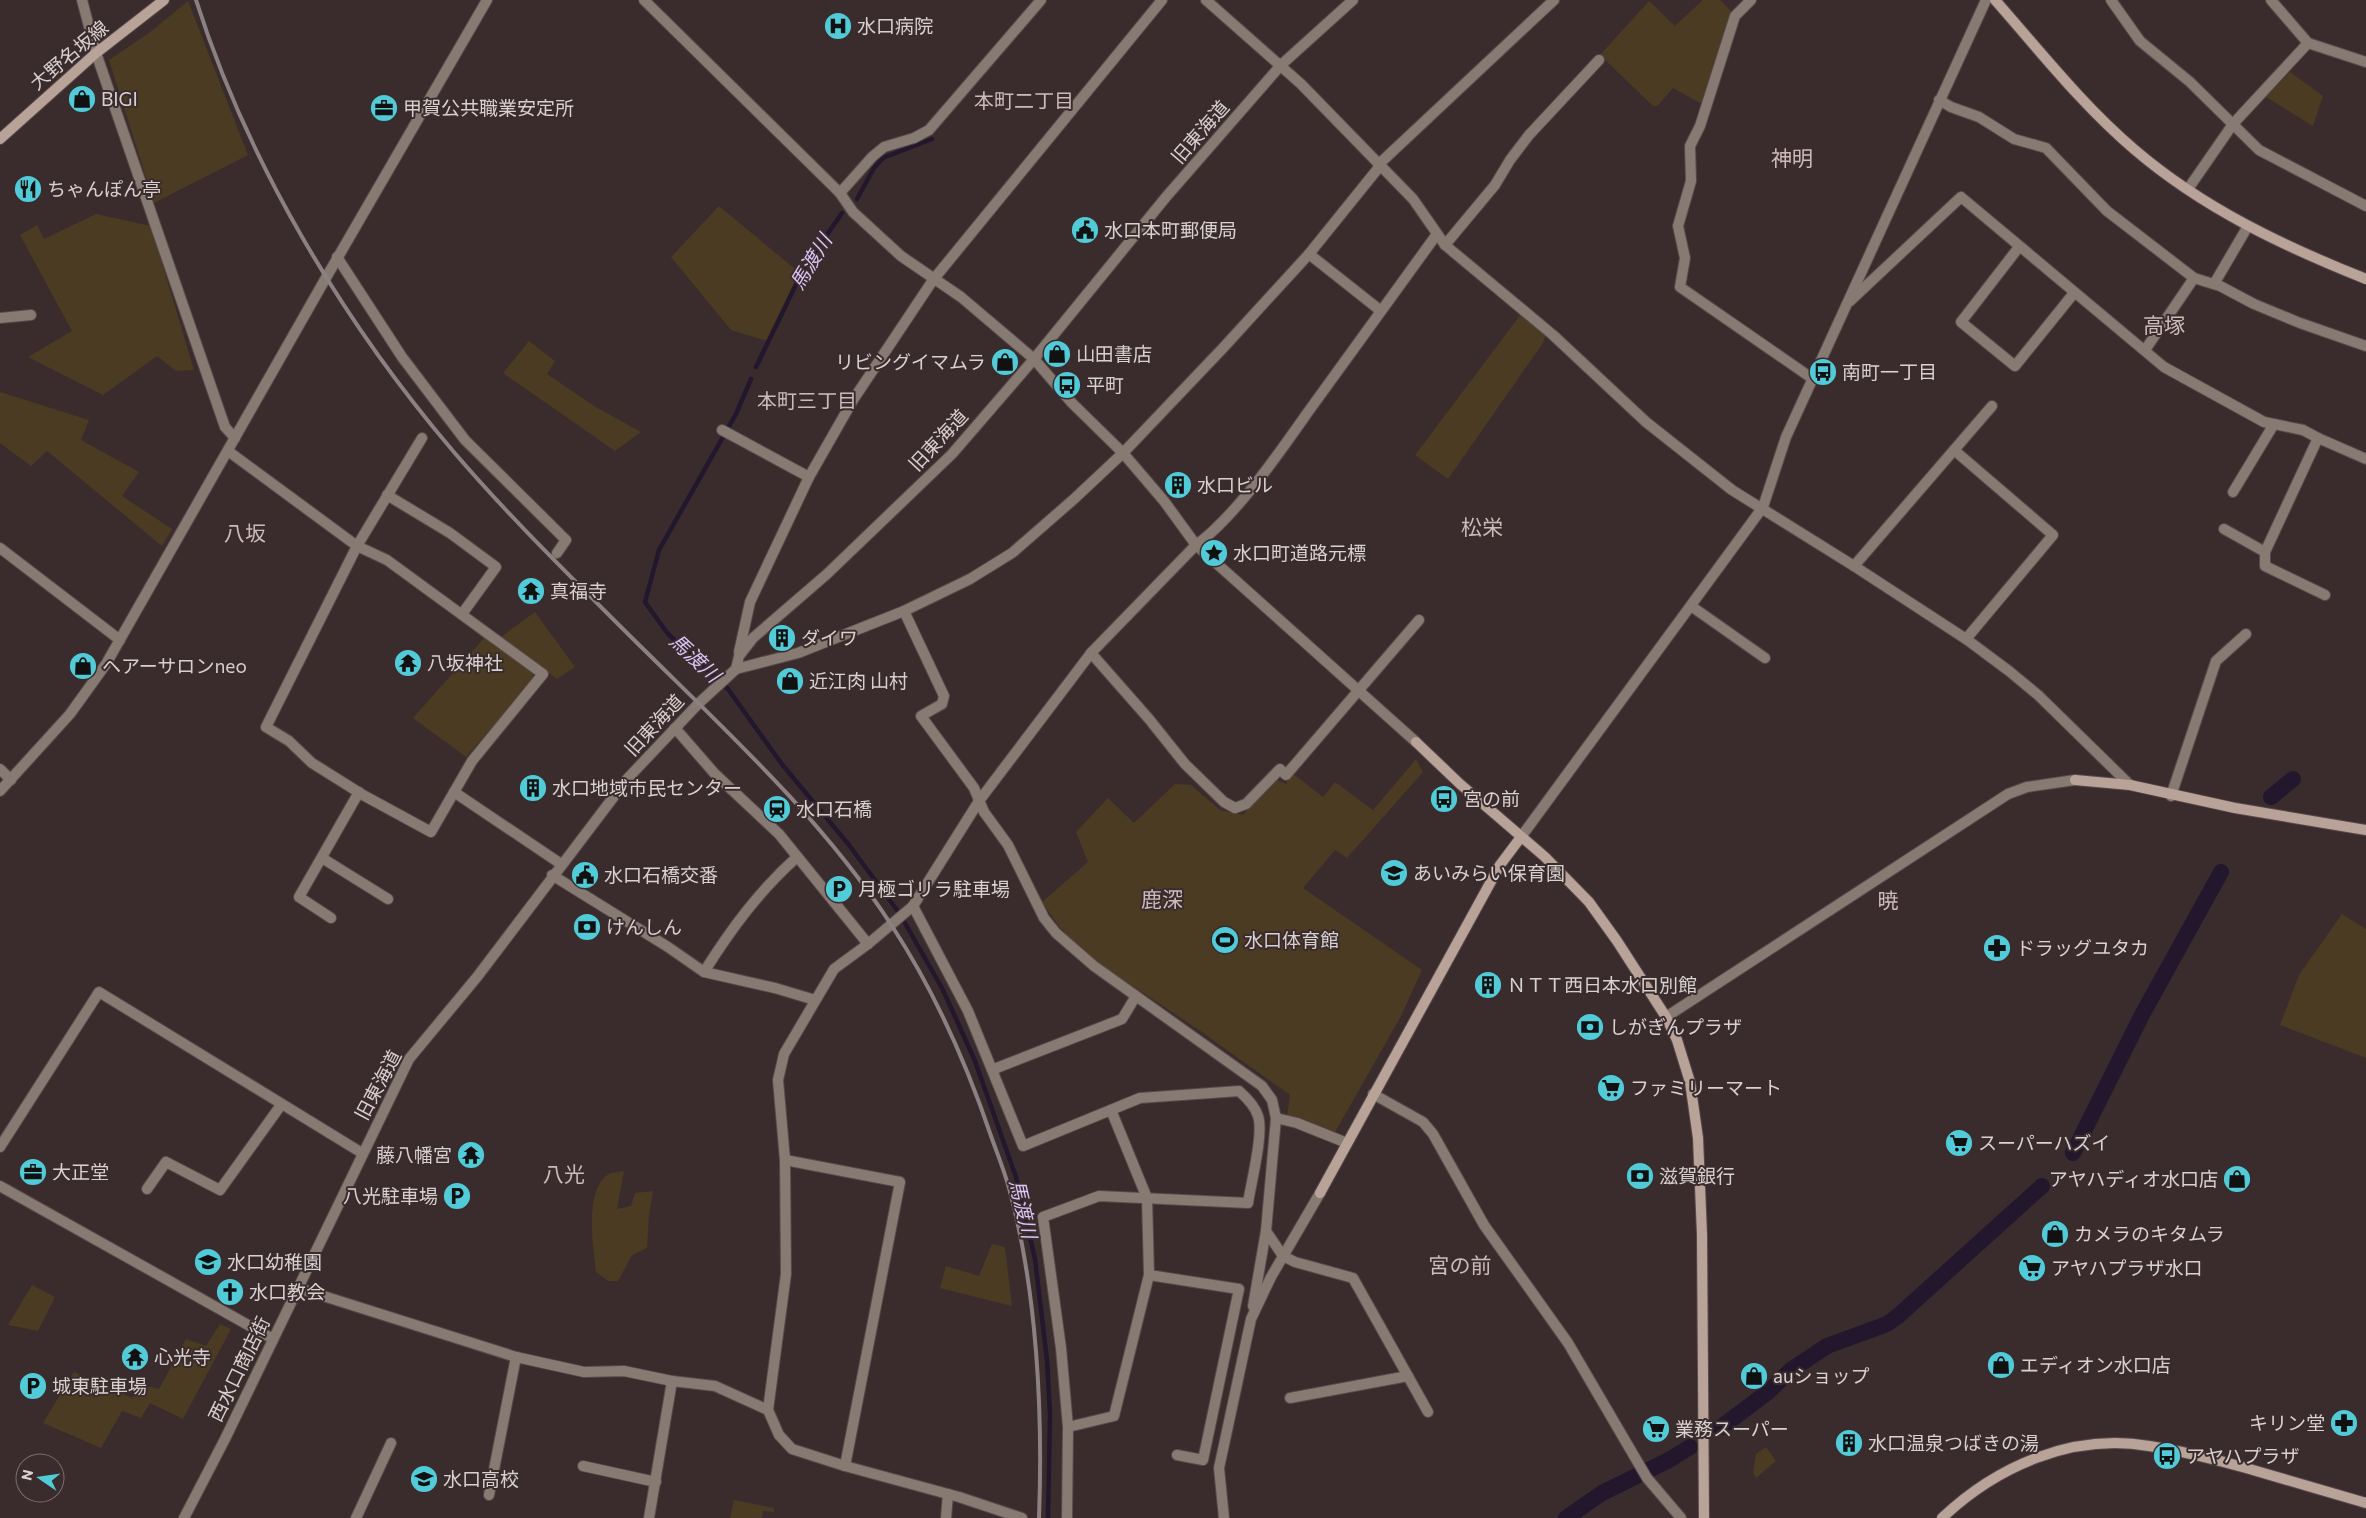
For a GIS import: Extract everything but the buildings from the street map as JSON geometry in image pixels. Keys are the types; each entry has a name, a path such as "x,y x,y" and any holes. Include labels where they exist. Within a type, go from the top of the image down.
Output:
{"street":[{"path":"82,0 96,53 225,427 235,438"},
{"name":"大野名坂線","path":"0,138 96,53 164,0"},
{"path":"0,792 70,714 106,664 337,257 487,0"},
{"path":"644,0 840,193 853,212 901,256 933,280 961,297 1034,359 1072,403 1123,453 1164,501 1196,544 1545,857 1589,902 1617,941 1666,1017 1677,1040 1690,1082 1698,1138 1702,1235 1704,1518"},
{"path":"840,193 872,157 884,147 914,138 929,130 1041,0"},
{"path":"739,656 750,602 809,477 853,400 933,280 1162,0"},
{"path":"1206,0 1281,66 1413,199 1445,244 1553,335 1646,422 1690,459 1732,490 1966,639 2038,695 2130,785"},
{"name":"旧東海道","path":"0,1147 98,992 362,1153 409,1059 477,977 552,875 628,778 675,728 736,669 739,656 753,638 827,574 952,454 1034,359 1166,197 1281,66 1353,0"},
{"path":"736,669 798,653 904,611 970,579 1012,553 1123,453 1309,254 1379,166 1554,0"},
{"path":"1751,0 1735,16 1705,110 1690,146 1691,181 1678,226 1685,258 1680,287 1813,379"},
{"path":"1251,1319 1283,1256 1320,1193 1500,865 1763,508 1786,437 1986,0"},
{"path":"1995,0 2087,105 2135,150 2188,189 2248,226 2294,249 2366,279"},
{"path":"2110,0 2140,41 2190,82 2259,150 2366,206"},
{"path":"2271,0 2308,43 2366,62"},
{"path":"2188,189 2233,124 2308,43"},
{"path":"1445,244 1495,185 1510,160 1530,136 1599,60"},
{"path":"1939,100 1951,108 1978,118 2014,139 2046,148 2106,211 2194,278 2214,284 2287,318 2366,346"},
{"path":"1847,304 1961,197 2164,367 2264,422 2303,430 2366,459"},
{"path":"2214,284 2248,226"},
{"path":"1022,1518 948,1494 844,1466 792,1449 779,1435 768,1410 786,1274 785,1160 778,1080 784,1054 834,969 868,944 913,906 979,801 1091,653 1196,544 1207,537 1246,493 1288,440 1437,234"},
{"path":"2019,247 1961,322 2015,366 2074,293"},
{"path":"1309,254 1381,311"},
{"path":"337,257 402,357 465,440 566,540 557,553"},
{"path":"2145,350 2194,278"},
{"path":"0,318 31,315"},
{"path":"1854,566 1992,406"},
{"path":"2234,492 2274,424"},
{"path":"725,431 809,477"},
{"path":"228,451 356,546 387,560 543,674 472,761 431,832 359,792 312,763 289,741 266,727 356,546 422,438"},
{"path":"2318,438 2265,552 2265,566 2325,595"},
{"path":"1954,450 2053,536 1966,639"},
{"path":"387,495 450,533 496,567 462,614"},
{"path":"2224,529 2265,552"},
{"path":"0,548 120,640"},
{"path":"1691,606 1765,658"},
{"path":"904,611 944,696 942,704 921,716 974,788 984,812 1008,845 1044,918 1056,933 1094,966 1262,1086 1272,1100 1276,1118 1266,1231 1251,1319 1219,1468 1224,1518"},
{"path":"1091,653 1149,719 1169,747 1224,802 1235,808 1246,804 1280,769 1286,775 1419,620"},
{"path":"2171,796 2216,661 2246,634"},
{"path":"675,728 715,774 778,833 868,944"},
{"path":"0,769 11,780"},
{"path":"1666,1017 2008,794 2027,787 2075,780 2130,785 2171,796 2366,830"},
{"path":"331,918 299,897 359,792"},
{"path":"454,792 561,864"},
{"path":"704,972 726,938 768,883 797,857"},
{"path":"322,858 388,899"},
{"path":"552,875 668,947 704,972 775,988 815,1000"},
{"path":"913,906 968,1011 994,1069 1023,1146 1140,1098 1239,1091 1250,1101 1259,1117 1259,1137 1248,1203 1099,1196 1043,1217 1061,1348 1068,1427 1067,1518"},
{"path":"994,1069 1122,1019 1136,996"},
{"path":"1373,1094 1423,1122 1434,1134 1484,1225 1568,1343 1643,1471 1680,1518"},
{"path":"147,1189 166,1162 220,1190 281,1105"},
{"path":"1068,1427 1114,1416 1149,1275 1147,1198 1111,1110"},
{"path":"1276,1118 1297,1123 1347,1143"},
{"name":"西水口商店街","path":"184,1518 298,1288 362,1153"},
{"path":"785,1160 900,1182 877,1290 844,1466"},
{"path":"0,1186 273,1339"},
{"path":"1266,1231 1283,1256 1295,1262 1354,1278 1428,1412"},
{"path":"1149,1275 1239,1289 1203,1460 1176,1455"},
{"path":"298,1288 516,1357 584,1372 624,1371 672,1381 715,1386 768,1410"},
{"path":"489,1496 516,1357"},
{"path":"1290,1398 1408,1376"},
{"path":"650,1518 672,1381"},
{"path":"356,1518 390,1443"},
{"path":"1942,1518 1963,1498 1991,1478 2016,1465 2059,1451 2100,1444 2148,1445 2194,1454 2366,1503"},
{"path":"583,1466 656,1482"},
{"path":"946,1518 948,1494"}],"shaded area":[{"path":"1703,0 1720,0 1731,11 1702,104 1673,88 1657,106 1653,106 1600,55 1649,1 1675,26"},
{"path":"188,1 248,155 154,203 109,60 149,33"},
{"path":"2290,72 2323,96 2313,126 2266,97"},
{"path":"719,206 801,274 771,342 731,330 671,257"},
{"path":"96,214 151,226 194,370 176,371 157,356 103,395 28,357 72,331 20,235 37,225 44,239"},
{"path":"1521,314 1546,334 1543,343 1448,479 1415,455"},
{"path":"529,341 555,361 547,374 594,406 641,432 615,451 503,373"},
{"path":"0,392 89,420 81,440 139,472 122,496 172,529 162,546 47,451 31,466 0,443"},
{"path":"535,612 575,667 557,679 501,637"},
{"path":"485,637 533,673 534,680 466,757 413,718"},
{"name":"水口体育館","path":"1416,759 1423,772 1347,858 1335,850 1303,888 1422,970 1401,1016 1334,1134 1287,1117 1290,1095 1196,1028 1086,955 1058,925 1042,902 1088,862 1076,832 1108,798 1134,823 1175,784 1191,785 1220,810 1243,815 1275,779 1286,784 1292,773 1323,797 1335,782 1373,810"},
{"path":"2342,914 2366,929 2366,1058 2280,1025 2299,975"},
{"path":"624,1171 617,1209 631,1206 635,1193 653,1191 647,1248 632,1255 618,1281 608,1281 596,1272 592,1234 593,1205 601,1181 609,1174"},
{"path":"992,1244 1005,1247 1012,1306 940,1288 946,1266 979,1276"},
{"path":"32,1285 55,1297 38,1331 8,1325"},
{"path":"220,1324 231,1329 183,1419 150,1403 141,1418 122,1411 101,1448 43,1423 74,1372 132,1398 141,1385 159,1389 186,1339 206,1346"},
{"path":"1766,1447 1776,1461 1756,1478 1753,1473 1756,1454"},
{"path":"734,1500 774,1508 774,1512 763,1511 762,1518 730,1518"}],"waterway":[{"name":"馬渡川","path":"857,199 874,168 883,158 932,139"},
{"name":"馬渡川","path":"756,367 804,268 842,213"},
{"name":"馬渡川","path":"751,379 736,414 659,550 645,602 668,634 728,689 781,763 849,845 897,910"},
{"path":"2271,797 2293,779"},
{"path":"2073,1153 2143,1013 2221,872"},
{"name":"馬渡川","path":"905,923 943,990 975,1061 1016,1177 1035,1259 1047,1360 1050,1414 1048,1518"},
{"path":"1720,1428 1768,1392 1791,1370 1827,1346 1887,1324 1898,1316 2042,1186"},
{"path":"1566,1518 1602,1493 1669,1460 1690,1447"}],"railway":[{"path":"196,0 217,60 242,120 302,238 374,349 412,401 473,474 556,562 729,733 799,806 863,884 892,926 922,976 936,1002 971,1081 1005,1175 1018,1227 1032,1309 1036,1352 1040,1436 1039,1518"}],"place":[{"name":"水口病院","path":"838,26"},
{"name":"BIGI","path":"82,99"},
{"name":"甲賀公共職業安定所","path":"384,108"},
{"name":"ちゃんぽん亭","path":"28,189"},
{"name":"水口本町郵便局","path":"1085,230"},
{"name":"山田書店","path":"1057,354"},
{"name":"リビングイマムラ","path":"1005,362"},
{"name":"南町一丁目","path":"1823,372"},
{"name":"平町","path":"1067,385"},
{"name":"水口ビル","path":"1178,485"},
{"name":"水口町道路元標","path":"1214,553"},
{"name":"真福寺","path":"531,591"},
{"name":"ダイワ","path":"782,638"},
{"name":"八坂神社","path":"408,663"},
{"name":"ヘアーサロンneo","path":"83,666"},
{"name":"近江肉 山村","path":"790,681"},
{"name":"水口地域市民センター","path":"533,788"},
{"name":"宮の前","path":"1444,799"},
{"name":"水口石橋","path":"777,809"},
{"name":"あいみらい保育園","path":"1394,873"},
{"name":"水口石橋交番","path":"585,875"},
{"name":"月極ゴリラ駐車場","path":"839,889"},
{"name":"けんしん","path":"587,927"},
{"name":"水口体育館","path":"1225,940"},
{"name":"ドラッグユタカ","path":"1997,948"},
{"name":"ＮＴＴ西日本水口別館","path":"1488,985"},
{"name":"しがぎんプラザ","path":"1590,1027"},
{"name":"ファミリーマート","path":"1611,1088"},
{"name":"スーパーハズイ","path":"1959,1143"},
{"name":"藤八幡宮","path":"471,1155"},
{"name":"大正堂","path":"33,1172"},
{"name":"滋賀銀行","path":"1640,1176"},
{"name":"アヤハディオ水口店","path":"2237,1179"},
{"name":"八光駐車場","path":"457,1196"},
{"name":"カメラのキタムラ","path":"2055,1234"},
{"name":"水口幼稚園","path":"208,1262"},
{"name":"アヤハプラザ水口","path":"2032,1268"},
{"name":"水口教会","path":"230,1292"},
{"name":"心光寺","path":"135,1357"},
{"name":"エディオン水口店","path":"2001,1365"},
{"name":"auショップ","path":"1754,1376"},
{"name":"城東駐車場","path":"33,1386"},
{"name":"キリン堂","path":"2344,1423"},
{"name":"業務スーパー","path":"1656,1429"},
{"name":"水口温泉つばきの湯","path":"1849,1443"},
{"name":"アヤハプラザ","path":"2167,1456"},
{"name":"水口高校","path":"424,1479"}],"district":[{"name":"本町二丁目","path":"1024,101"},
{"name":"神明","path":"1792,159"},
{"name":"高塚","path":"2164,326"},
{"name":"本町三丁目","path":"807,401"},
{"name":"松栄","path":"1482,528"},
{"name":"八坂","path":"245,534"},
{"name":"鹿深","path":"1162,900"},
{"name":"暁","path":"1888,901"},
{"name":"八光","path":"564,1175"},
{"name":"宮の前","path":"1460,1266"}]}
